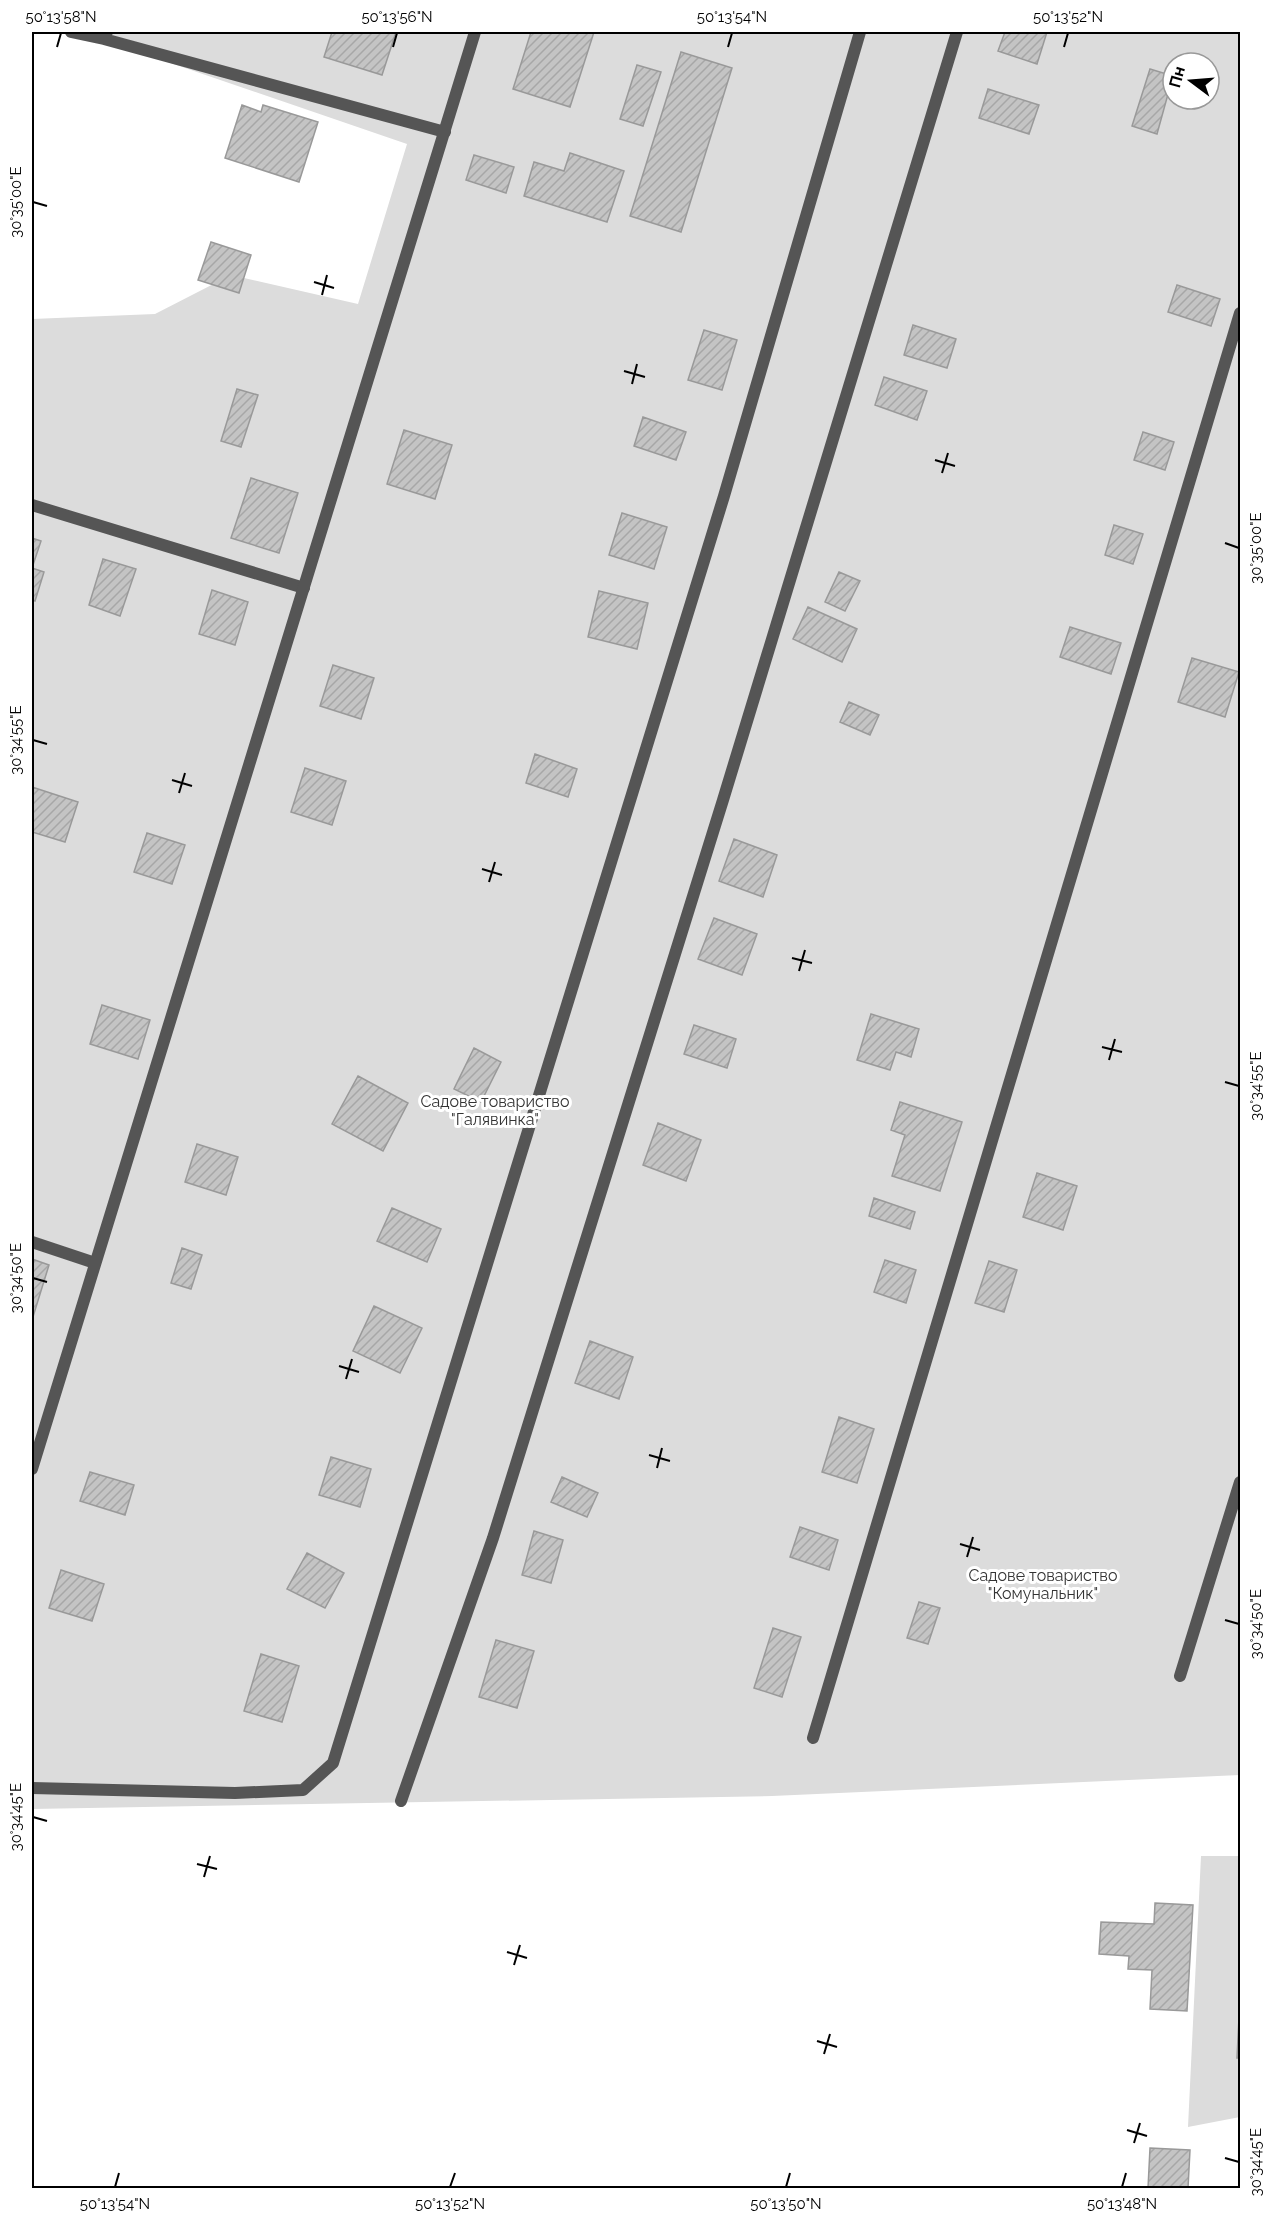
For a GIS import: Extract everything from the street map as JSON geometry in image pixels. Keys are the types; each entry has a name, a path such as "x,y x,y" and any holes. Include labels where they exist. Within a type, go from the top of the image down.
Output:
{"street":[{"path":"71,32 106,35 445,132"},
{"path":"32,1469 475,32"},
{"path":"32,1788 235,1793 303,1790 333,1763 724,496 860,32"},
{"path":"401,1802 493,1538 723,800 957,32"},
{"path":"813,1738 1240,313"},
{"path":"32,505 304,588"},
{"path":"32,1242 95,1263"},
{"path":"1180,1676 1240,1482"}],"green space":[{"name":"Садове товариство \"Галявинка\"","path":"80,32 1240,32 1240,1775 772,1796 32,1809 32,319 155,314 231,275 358,304 407,144"},
{"path":"1201,1856 1240,1856 1240,2117 1188,2127"}],"building":[{"path":"332,32 396,32 382,75 324,57"},
{"path":"531,32 594,32 570,107 513,89"},
{"path":"1005,32 1047,32 1037,64 998,51"},
{"path":"681,52 732,68 681,232 630,216"},
{"path":"637,65 661,72 643,126 620,119"},
{"path":"1150,69 1161,72 1161,111 1163,111 1157,134 1132,126"},
{"path":"988,89 1039,105 1029,134 979,118"},
{"path":"242,105 261,112 263,105 318,122 299,182 225,158"},
{"path":"570,153 624,171 607,222 524,196 534,162 564,171"},
{"path":"474,155 514,167 506,193 466,180"},
{"path":"211,242 251,255 239,293 198,280"},
{"path":"1177,285 1220,299 1211,326 1168,312"},
{"path":"913,325 956,339 947,368 904,355"},
{"path":"704,330 737,340 722,390 688,380"},
{"path":"884,377 927,391 917,420 875,405"},
{"path":"237,389 258,395 241,447 221,441"},
{"path":"643,417 686,432 676,460 634,446"},
{"path":"404,430 452,445 435,499 387,484"},
{"path":"1143,432 1174,442 1165,470 1134,460"},
{"path":"251,478 298,493 279,553 231,538"},
{"path":"622,513 667,527 654,569 609,555"},
{"path":"1114,525 1143,534 1133,564 1105,555"},
{"path":"32,538 41,541 32,568"},
{"path":"103,559 136,569 120,616 89,605"},
{"path":"32,568 44,572 35,601 32,600"},
{"path":"839,572 860,581 845,611 825,602"},
{"path":"212,590 248,602 235,645 199,634"},
{"path":"599,591 648,603 637,649 588,637"},
{"path":"808,607 857,629 842,662 793,639"},
{"path":"1070,627 1121,643 1111,674 1060,657"},
{"path":"1192,658 1239,672 1225,717 1178,702"},
{"path":"333,665 374,678 361,719 320,706"},
{"path":"849,702 879,715 870,735 840,722"},
{"path":"535,754 577,769 568,797 526,783"},
{"path":"305,768 346,781 332,825 291,812"},
{"path":"32,787 78,802 65,842 32,832"},
{"path":"147,833 185,845 172,884 134,872"},
{"path":"734,839 777,855 763,897 719,881"},
{"path":"714,918 757,934 742,975 698,959"},
{"path":"102,1005 150,1020 138,1059 90,1044"},
{"path":"871,1014 919,1029 911,1057 896,1052 890,1070 857,1060"},
{"path":"694,1025 736,1039 727,1068 684,1054"},
{"path":"474,1048 501,1062 481,1102 454,1089"},
{"path":"358,1076 408,1103 383,1151 332,1124"},
{"path":"900,1102 962,1122 940,1191 892,1176 905,1135 891,1130"},
{"path":"658,1123 701,1140 686,1181 643,1165"},
{"path":"197,1144 238,1157 226,1195 185,1182"},
{"path":"1037,1173 1077,1186 1063,1230 1023,1217"},
{"path":"874,1198 915,1212 910,1229 869,1216"},
{"path":"392,1208 441,1229 427,1262 377,1241"},
{"path":"182,1248 202,1255 191,1289 171,1283"},
{"path":"32,1259 49,1265 32,1320"},
{"path":"885,1260 916,1270 906,1303 874,1292"},
{"path":"989,1261 1017,1270 1004,1312 975,1303"},
{"path":"374,1306 422,1328 400,1373 353,1351"},
{"path":"590,1341 633,1357 619,1399 575,1383"},
{"path":"839,1417 874,1429 857,1483 822,1472"},
{"path":"331,1457 371,1469 360,1507 319,1495"},
{"path":"90,1472 134,1485 125,1515 80,1501"},
{"path":"562,1477 598,1493 587,1517 551,1502"},
{"path":"800,1527 838,1540 829,1570 790,1557"},
{"path":"534,1531 563,1540 551,1583 522,1575"},
{"path":"307,1553 344,1573 325,1608 287,1589"},
{"path":"61,1570 104,1584 92,1621 49,1608"},
{"path":"919,1602 940,1608 928,1644 907,1638"},
{"path":"773,1628 801,1637 782,1697 754,1688"},
{"path":"496,1640 534,1651 517,1708 479,1697"},
{"path":"261,1654 299,1666 282,1722 244,1711"},
{"path":"1155,1903 1193,1905 1187,2011 1150,2009 1152,1970 1128,1969 1129,1956 1099,1954 1101,1922 1154,1924"},
{"path":"1240,1997 1240,2058 1237,2058"},
{"path":"1150,2148 1190,2150 1188,2188 1148,2188"}],"park label":[{"name":"Садове товариство \"Комунальник\"","path":"1043,1584"}]}
